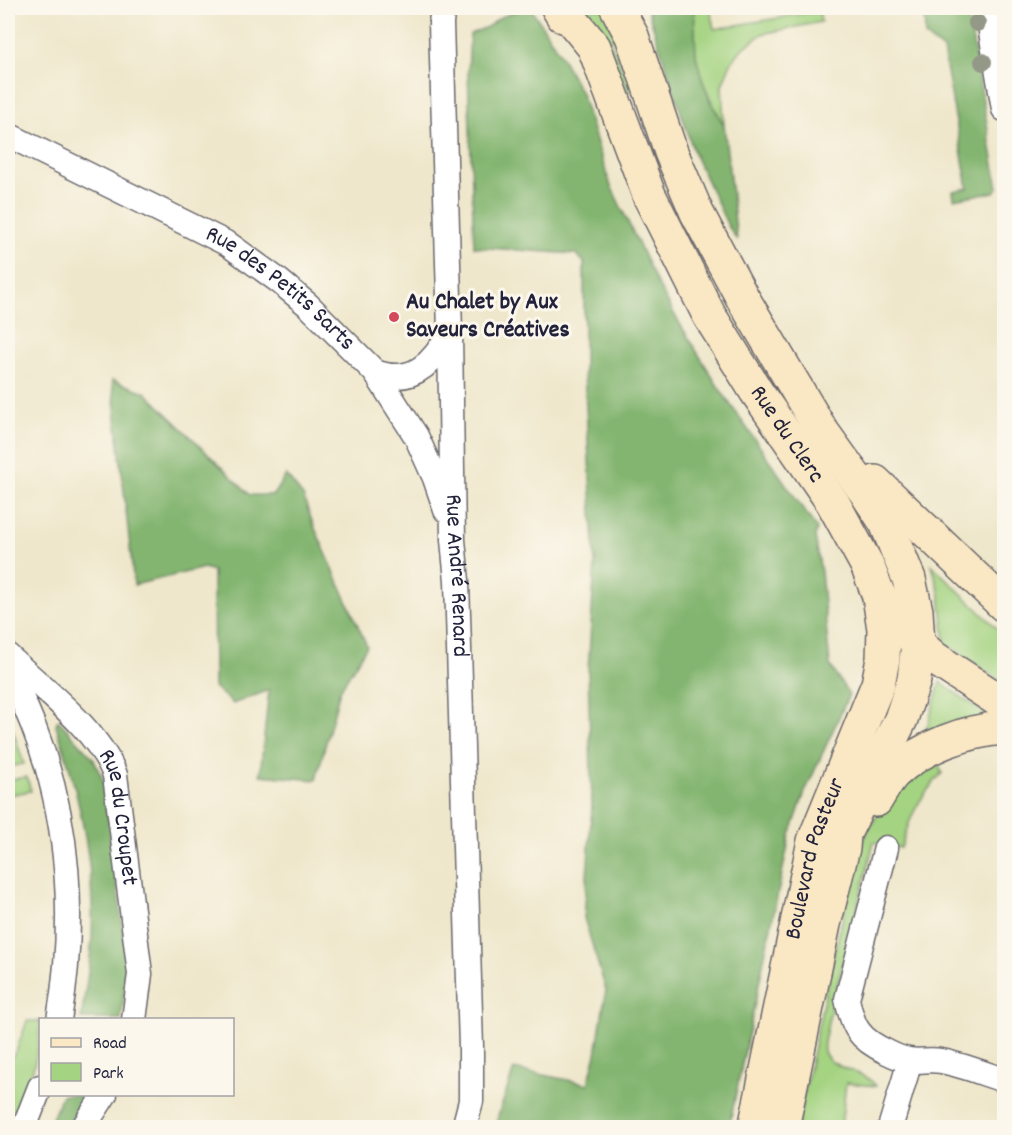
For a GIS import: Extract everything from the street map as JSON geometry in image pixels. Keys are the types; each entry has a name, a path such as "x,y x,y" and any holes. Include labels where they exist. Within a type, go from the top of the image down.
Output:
{"street":[{"name":"Rue du Clerc","path":"558,8 563,16 570,18 594,47 649,195 709,315 756,391 833,503 867,565 879,596 918,644"},
{"path":"987,8 1002,77 1005,109"},
{"name":"Rue André Renard","path":"444,13 453,540 457,581 471,1047 471,1101 464,1128"},
{"name":"Rue du Clerc","path":"623,13 671,152 697,213 742,297 821,430 886,523 909,579 914,600 918,644"},
{"name":"Rue des Petits Sarts","path":"8,135 237,250 257,263 308,305 375,372 416,436 435,478 453,540"},
{"path":"375,372 387,377 412,374 423,368 439,352 450,332"},
{"name":"Rue du Clerc","path":"821,430 842,440 865,470 938,543 1005,605"},
{"name":"Boulevard Pasteur","path":"755,1128 814,841 874,698 881,674 884,629 879,596"},
{"name":"Boulevard Pasteur","path":"782,1128 824,924 843,848 844,834 907,704 914,680 918,644"},
{"path":"918,644 934,658 1005,704"},
{"name":"Rue du Croupet","path":"8,656 69,713 95,741 107,757 116,775 140,974 134,1018"},
{"path":"8,666 34,726 49,775 68,876 70,915 68,957 59,1018"},
{"name":"Boulevard Pasteur","path":"843,848 854,839 892,774 912,760 953,739 1005,728"},
{"path":"886,848 847,999 859,1035 876,1047 910,1061 925,1059 944,1061 1005,1080"},
{"path":"890,1128 910,1061"},
{"path":"24,1128 39,1090"},
{"path":"83,1128 104,1096"}],"green space":[{"path":"531,8 581,93 610,184 657,283 677,319 719,388 817,529 815,536 821,572 830,665 849,695 805,792 790,835 729,1127 497,1127 498,1116 514,1069 588,1084 596,1054 606,990 584,918 592,806 588,671 595,563 584,373 584,262 576,254 474,247 468,72 470,34 487,27 501,17"},
{"path":"571,8 609,8 615,38 610,40 630,91 626,92"},
{"path":"647,8 694,8 696,56 710,101 724,125 737,240 728,226 694,153"},
{"path":"694,8 710,8 714,29 819,11 821,22 762,34 741,50 731,63 722,85 724,125 700,74 695,49"},
{"path":"924,8 967,8 998,188 994,192 954,199 953,191 968,188 943,50 925,36"},
{"path":"112,380 145,392 250,495 273,495 286,475 303,496 367,646 340,690 316,780 260,775 269,690 233,704 214,687 213,571 204,568 134,585"},
{"path":"932,565 1004,635 1004,684 945,643 940,595"},
{"path":"940,682 990,717 920,739 928,724"},
{"path":"8,719 24,764 8,767"},
{"path":"59,721 93,758 103,780 128,968 121,1018 81,1018 92,937 91,883 84,829 72,776 56,725"},
{"path":"938,764 942,773 916,808 901,848 874,842 824,1041 824,1051 827,1057 839,1066 871,1080 876,1086 846,1083 841,1127 797,1128 830,970 861,847 871,825 884,806 909,782"},
{"path":"27,777 31,791 8,795 8,780"},
{"path":"27,1021 39,1021 35,1063 27,1089 8,1128 8,1064 17,1049"},
{"path":"62,1096 90,1096 65,1127 48,1128"}],"place":[{"name":"Au Chalet by Aux Saveurs Créatives","path":"394,317"}]}
